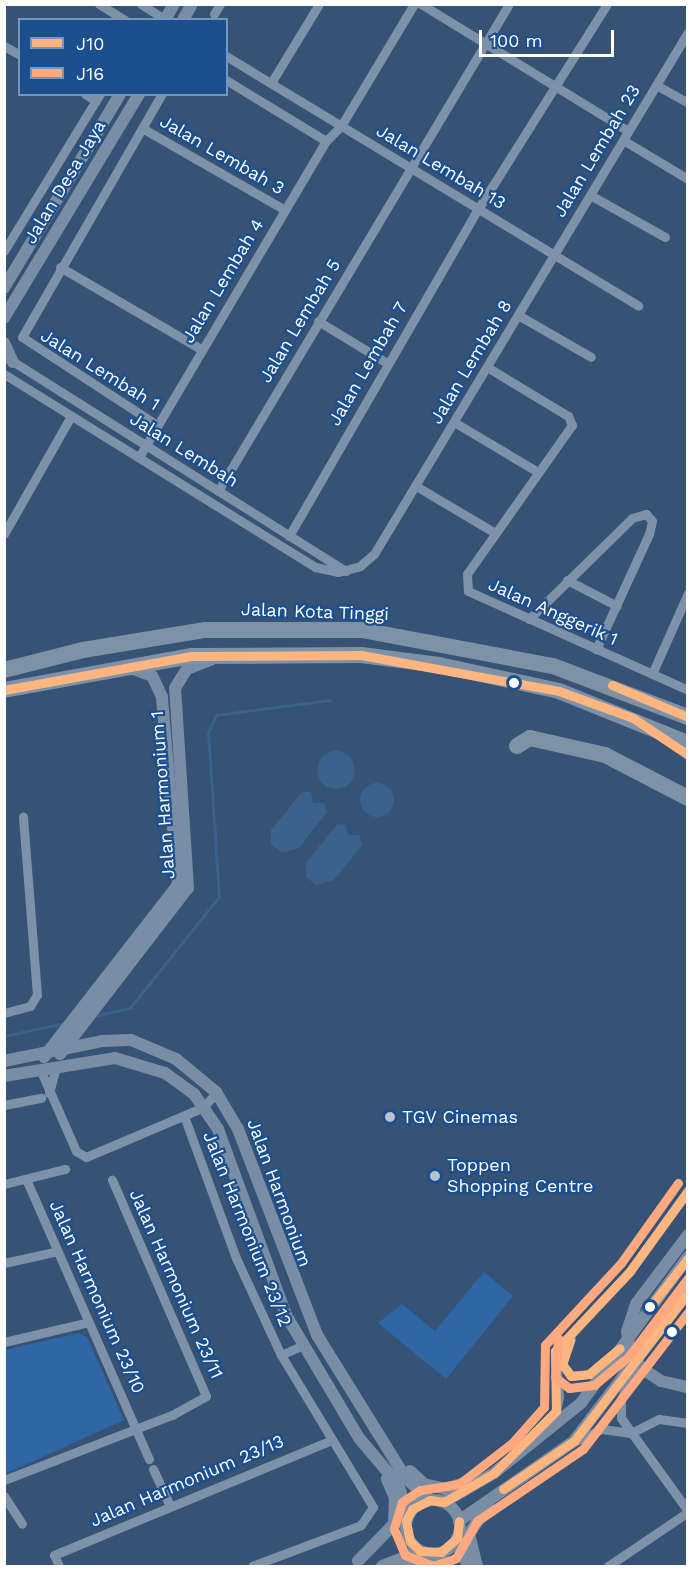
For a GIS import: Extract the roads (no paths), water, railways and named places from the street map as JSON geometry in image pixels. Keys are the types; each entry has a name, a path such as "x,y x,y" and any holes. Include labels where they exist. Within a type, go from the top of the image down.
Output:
{"highway":[{"name":"Jalan Kota Tinggi","path":"4,670 83,650 205,630 363,630 553,666 687,717"},
{"path":"4,690 121,665 229,654 350,654 439,665 559,691 633,718 687,743"},
{"path":"633,718 687,755"},
{"path":"517,746 531,738 605,755 687,798"}],"main road":[{"path":"167,18 174,4"},
{"path":"184,18 192,4"},
{"name":"Jalan Desa Jaya","path":"4,288 119,96"},
{"name":"Jalan Desa Jaya","path":"5,319 138,96"},
{"path":"4,344 9,359"},
{"name":"Jalan Harmonium 1","path":"40,1069 46,1053 64,1028 90,1012 188,888 175,688 187,669 229,654"},
{"name":"Jalan Harmonium 1","path":"56,1066 61,1050 77,1020 178,885 161,690 149,674 121,665"},
{"name":"Jalan Harmonium","path":"4,1061 117,1039 142,1043 195,1071 216,1092 238,1129 303,1307 405,1477 430,1500"},
{"name":"Jalan Harmonium","path":"4,1076 101,1057 137,1062 179,1082 204,1107 218,1129 264,1263 303,1346 359,1438 398,1484 408,1514"},
{"path":"687,1235 636,1304 627,1331 630,1352 641,1368 661,1381 687,1387"},
{"path":"345,1566 392,1543 406,1528 408,1514 430,1500 444,1502 494,1473 581,1403 687,1257"},
{"path":"459,1521 574,1442 632,1371 687,1292"},
{"path":"377,1431 424,1484 453,1488 494,1473"},
{"path":"358,1561 390,1533 396,1511 392,1486 359,1438"},
{"path":"477,1566 469,1549 470,1529 503,1489"},
{"path":"444,1502 459,1521 457,1538 468,1566"},
{"path":"406,1528 420,1551 449,1566"},
{"path":"401,1566 434,1560 457,1538"},
{"path":"382,1566 420,1551"}],"street":[{"path":"99,4 123,18"},
{"path":"141,4 164,18"},
{"path":"214,14 220,4"},
{"path":"271,83 319,4"},
{"name":"Jalan Lembah 4","path":"139,457 326,141 341,126 414,4"},
{"path":"421,4 555,87 687,179"},
{"path":"413,169 509,4"},
{"name":"Jalan Lembah 7","path":"289,536 478,209 607,4"},
{"name":"Jalan Lembah 23","path":"554,255 687,32"},
{"path":"4,46 18,54"},
{"name":"Jalan Lembah 13","path":"228,57 638,306"},
{"path":"228,81 326,141"},
{"path":"656,85 687,103"},
{"name":"Jalan Lembah 1","path":"157,425 23,341 23,329 161,96"},
{"path":"4,251 98,98"},
{"name":"Jalan Lembah 3","path":"142,128 285,210"},
{"name":"Jalan Lembah 5","path":"218,491 318,321 413,169"},
{"path":"590,195 665,237"},
{"path":"4,229 14,235"},
{"name":"Jalan Lembah 8","path":"416,486 554,255"},
{"path":"60,267 201,350"},
{"path":"518,315 591,357"},
{"path":"318,321 387,363"},
{"name":"Jalan Lembah","path":"9,359 346,571"},
{"path":"346,571 374,554 416,486 495,532 570,428 568,416 487,367"},
{"name":"Jalan Lembah","path":"4,374 315,567 346,571"},
{"path":"4,534 71,416"},
{"path":"454,422 538,472"},
{"path":"529,619 632,518 646,514 652,521 649,534 596,649"},
{"name":"Jalan Anggerik 1","path":"495,532 466,574 466,588 687,690"},
{"path":"567,580 617,606"},
{"path":"652,674 687,593"},
{"path":"4,1013 33,1003 37,985 22,817"},
{"path":"45,1095 56,1066"},
{"path":"40,1069 45,1095 83,1156 204,1107 216,1092"},
{"path":"4,1105 45,1095"},
{"name":"Jalan Harmonium 23/12","path":"184,1116 236,1258 280,1355 369,1496 373,1512 366,1522 252,1566"},
{"path":"4,1184 65,1169"},
{"name":"Jalan Harmonium 23/10","path":"26,1179 149,1459"},
{"name":"Jalan Harmonium 23/11","path":"112,1180 206,1396 137,1429"},
{"path":"520,1452 556,1411 553,1356 630,1270 687,1190"},
{"path":"4,1263 58,1251"},
{"path":"4,1342 89,1322"},
{"path":"572,1337 562,1364 571,1376 589,1374 620,1348"},
{"name":"Jalan Harmonium 23/12","path":"280,1355 303,1346"},
{"path":"608,1566 687,1511 631,1433 620,1412 632,1371"},
{"path":"574,1442 602,1429 631,1433 659,1419 687,1423"},
{"path":"4,1480 137,1429"},
{"name":"Jalan Harmonium 23/13","path":"59,1566 54,1555 332,1440"},
{"path":"153,1469 170,1506"},
{"path":"4,1496 22,1524"}],"waterway":[{"path":"94,1016 130,1008 219,897 208,733 216,715 330,700"},
{"path":"4,1036 64,1023"}],"place":[{"name":"TGV Cinemas","path":"390,1117"},
{"name":"Toppen Shopping Centre","path":"435,1176"}]}
